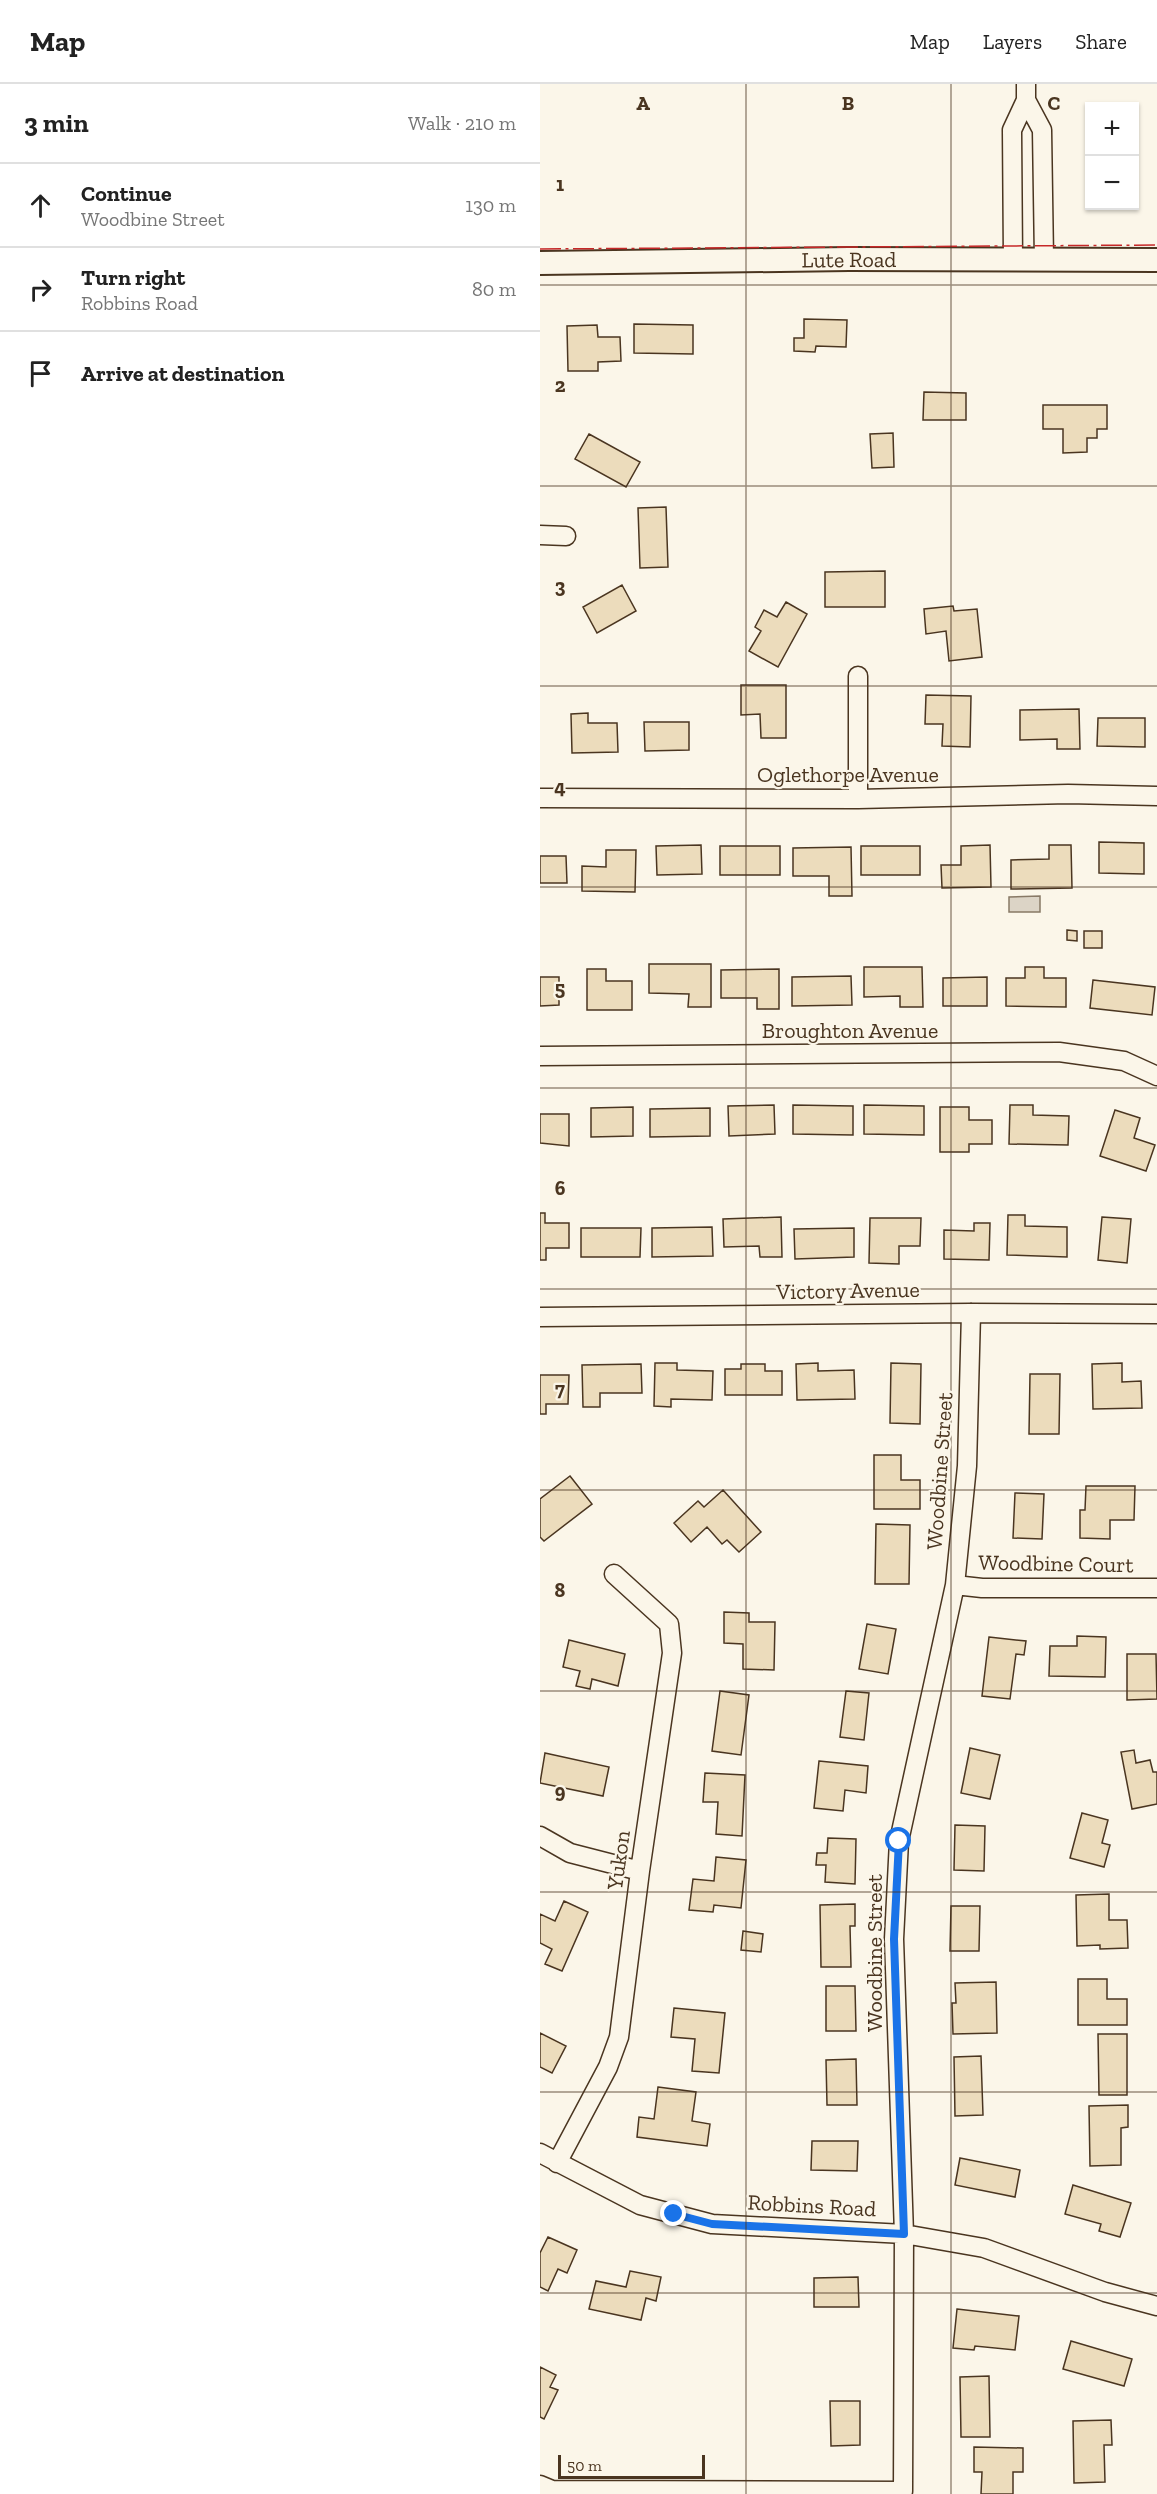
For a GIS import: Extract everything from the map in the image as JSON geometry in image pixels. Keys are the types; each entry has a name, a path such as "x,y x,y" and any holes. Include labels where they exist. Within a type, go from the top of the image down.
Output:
{"street":[{"path":"1013,259 1012,130 1026,92"},
{"path":"1026,92 1042,130 1044,259"},
{"name":"Lute Road","path":"540,263 1157,260"},
{"path":"540,535 566,536"},
{"path":"858,676 858,799"},
{"name":"Oglethorpe Avenue","path":"540,798 858,799 1068,794 1157,796"},
{"name":"Broughton Avenue","path":"540,1056 1059,1052 1124,1061 1157,1076"},
{"name":"Victory Avenue","path":"540,1317 971,1313 1157,1314"},
{"name":"Woodbine Street","path":"540,2485 552,2490 903,2491 904,2234 894,1939 899,1841 954,1585 967,1466 971,1313"},
{"name":"Yukon","path":"557,2163 608,2067 619,2037 640,1871 672,1653 669,1624 614,1574"},
{"name":"Woodbine Court","path":"954,1585 982,1588 1157,1588"},
{"path":"540,1836 570,1853 640,1871"},
{"name":"Robbins Road","path":"540,2153 640,2205 712,2224 904,2234 984,2248 1105,2292 1157,2306"}],"shaded area":[{"path":"1040,896 1040,912 1009,912 1009,897"}],"building":[{"path":"804,319 847,320 846,347 816,346 815,352 794,351 794,338 804,338"},
{"path":"634,324 693,325 693,354 634,353"},
{"path":"597,325 598,337 620,337 621,361 598,362 598,371 568,371 567,326"},
{"path":"924,392 966,393 966,420 923,420"},
{"path":"1043,405 1107,405 1107,429 1097,429 1097,438 1087,438 1087,452 1063,453 1063,429 1043,429"},
{"path":"893,433 894,467 872,468 870,434"},
{"path":"589,434 640,462 626,487 575,459"},
{"path":"666,507 668,567 640,568 638,508"},
{"path":"885,571 885,607 825,607 825,572"},
{"path":"622,585 636,611 597,633 583,607"},
{"path":"786,602 807,614 778,667 749,651 761,631 755,627 764,610 777,617"},
{"path":"953,606 954,611 977,609 982,657 949,661 946,631 926,634 924,609"},
{"path":"741,685 786,685 786,738 761,738 760,714 741,715"},
{"path":"926,695 971,696 970,747 942,746 943,724 925,724"},
{"path":"1079,709 1080,749 1057,749 1057,739 1020,740 1020,710"},
{"path":"588,713 588,723 617,723 618,752 572,753 571,714"},
{"path":"1098,718 1145,718 1145,747 1097,746"},
{"path":"644,722 689,722 689,750 645,751"},
{"path":"1099,842 1144,843 1144,874 1099,873"},
{"path":"701,845 702,874 657,875 656,846"},
{"path":"990,845 991,887 942,888 941,865 961,865 961,846"},
{"path":"1049,845 1071,845 1072,888 1011,889 1011,860 1049,859"},
{"path":"720,846 780,846 780,875 720,875"},
{"path":"861,846 920,846 920,875 861,875"},
{"path":"851,847 852,896 829,896 829,876 793,876 793,848"},
{"path":"606,850 636,850 635,892 582,891 582,866 606,867"},
{"path":"540,856 566,856 567,883 540,883"},
{"path":"1067,930 1077,931 1077,941 1067,940"},
{"path":"1084,931 1102,931 1102,948 1084,948"},
{"path":"649,964 711,964 711,1007 688,1007 689,994 649,993"},
{"path":"864,967 922,967 923,1007 900,1007 900,996 864,997"},
{"path":"1025,967 1044,967 1044,978 1066,978 1066,1007 1006,1006 1006,978 1025,978"},
{"path":"587,969 606,969 606,981 632,981 632,1010 587,1010"},
{"path":"779,969 779,1009 757,1009 757,998 721,998 721,970"},
{"path":"851,976 852,1005 792,1006 792,977"},
{"path":"540,977 559,977 559,1005 540,1006"},
{"path":"987,977 987,1006 943,1006 943,978"},
{"path":"1093,980 1155,987 1152,1015 1090,1008"},
{"path":"774,1105 775,1134 729,1136 728,1106"},
{"path":"793,1105 853,1106 853,1135 793,1134"},
{"path":"864,1105 924,1106 924,1135 864,1134"},
{"path":"1010,1105 1033,1105 1033,1115 1069,1116 1068,1145 1009,1144"},
{"path":"633,1107 633,1136 591,1137 591,1108"},
{"path":"940,1107 969,1107 969,1120 992,1120 992,1144 969,1144 969,1152 940,1152"},
{"path":"710,1108 710,1136 650,1137 650,1109"},
{"path":"1115,1110 1140,1118 1134,1138 1155,1145 1146,1171 1100,1156"},
{"path":"540,1114 569,1114 569,1146 540,1143"},
{"path":"540,1213 545,1213 545,1223 569,1223 569,1248 546,1248 546,1260 540,1260"},
{"path":"1008,1215 1025,1215 1025,1226 1067,1227 1067,1257 1007,1255"},
{"path":"781,1217 782,1257 760,1257 759,1246 724,1247 723,1219"},
{"path":"1102,1217 1131,1219 1127,1263 1098,1260"},
{"path":"870,1218 921,1218 920,1246 899,1246 899,1264 869,1263"},
{"path":"974,1223 990,1223 989,1260 944,1259 944,1230 974,1231"},
{"path":"712,1227 713,1256 652,1257 652,1228"},
{"path":"581,1228 641,1228 640,1257 581,1257"},
{"path":"854,1228 854,1257 795,1259 794,1229"},
{"path":"655,1363 677,1363 677,1370 713,1371 712,1400 671,1399 671,1407 654,1406"},
{"path":"818,1363 818,1371 854,1370 855,1399 797,1400 796,1364"},
{"path":"891,1363 921,1364 920,1424 890,1423"},
{"path":"1122,1363 1122,1382 1141,1381 1142,1408 1093,1409 1092,1364"},
{"path":"641,1364 642,1393 600,1393 600,1407 583,1407 582,1365"},
{"path":"741,1364 765,1364 765,1371 782,1371 782,1395 725,1395 725,1369 741,1369"},
{"path":"1030,1374 1060,1374 1059,1434 1029,1434"},
{"path":"540,1375 569,1375 568,1404 546,1404 546,1414 540,1414"},
{"path":"874,1455 901,1455 901,1480 920,1480 920,1509 874,1509"},
{"path":"570,1476 592,1504 544,1541 540,1537 540,1499"},
{"path":"1086,1486 1135,1486 1134,1520 1110,1520 1110,1539 1080,1538 1080,1510 1085,1510"},
{"path":"723,1490 761,1532 739,1552 727,1540 722,1544 707,1527 691,1542 674,1523 698,1501 704,1507"},
{"path":"1015,1493 1044,1494 1042,1539 1013,1538"},
{"path":"876,1524 910,1525 909,1584 875,1584"},
{"path":"724,1612 749,1613 749,1622 775,1622 774,1670 743,1669 743,1644 724,1643"},
{"path":"867,1624 896,1629 888,1674 859,1669"},
{"path":"1077,1636 1106,1637 1105,1677 1049,1676 1050,1646 1077,1646"},
{"path":"989,1637 1026,1641 1024,1655 1016,1654 1010,1699 982,1696"},
{"path":"569,1640 625,1654 618,1686 592,1679 590,1689 576,1686 580,1671 563,1667"},
{"path":"1127,1654 1156,1654 1157,1699 1127,1700"},
{"path":"720,1691 749,1695 741,1755 712,1751"},
{"path":"846,1691 869,1693 864,1740 840,1737"},
{"path":"970,1748 1000,1755 990,1799 961,1793"},
{"path":"1134,1750 1136,1763 1150,1760 1153,1772 1157,1772 1157,1804 1132,1809 1121,1752"},
{"path":"545,1753 609,1767 603,1796 540,1783"},
{"path":"819,1761 868,1766 866,1793 845,1790 843,1811 814,1808"},
{"path":"705,1773 745,1775 742,1836 716,1834 718,1802 703,1802"},
{"path":"1082,1813 1108,1820 1102,1843 1110,1845 1104,1867 1070,1858"},
{"path":"955,1825 985,1826 984,1871 954,1870"},
{"path":"828,1838 856,1839 855,1884 825,1882 826,1865 816,1865 817,1853 827,1853"},
{"path":"716,1857 746,1860 741,1908 714,1905 713,1912 689,1910 693,1879 714,1881"},
{"path":"1109,1894 1109,1920 1127,1920 1128,1948 1100,1949 1100,1945 1077,1946 1076,1895"},
{"path":"564,1901 588,1912 562,1971 545,1964 552,1949 540,1943 540,1914 555,1921"},
{"path":"855,1904 855,1926 850,1926 851,1967 821,1967 820,1905"},
{"path":"951,1906 980,1906 979,1951 950,1951"},
{"path":"743,1931 763,1934 761,1952 741,1950"},
{"path":"1078,1979 1107,1979 1107,1999 1127,1999 1127,2025 1078,2025"},
{"path":"996,1982 997,2033 953,2034 952,2003 956,2003 955,1983"},
{"path":"826,1986 855,1986 856,2031 826,2031"},
{"path":"674,2008 725,2013 719,2073 692,2071 695,2039 671,2037"},
{"path":"540,2033 566,2046 552,2073 540,2067"},
{"path":"1098,2034 1127,2034 1127,2095 1099,2095"},
{"path":"981,2056 983,2115 955,2116 954,2057"},
{"path":"856,2059 857,2105 827,2105 826,2060"},
{"path":"658,2087 696,2092 692,2121 710,2124 707,2146 637,2137 639,2117 654,2119"},
{"path":"1128,2105 1128,2127 1121,2128 1121,2165 1090,2166 1089,2106"},
{"path":"812,2141 858,2141 857,2171 811,2170"},
{"path":"960,2158 1020,2170 1015,2197 955,2185"},
{"path":"1073,2185 1131,2203 1120,2237 1099,2231 1101,2224 1065,2214"},
{"path":"548,2237 577,2250 567,2273 558,2269 548,2291 540,2287 540,2253"},
{"path":"630,2271 661,2277 656,2301 646,2298 641,2320 589,2309 596,2281 626,2287"},
{"path":"858,2277 859,2307 814,2307 814,2278"},
{"path":"957,2309 1019,2316 1015,2350 975,2346 974,2350 953,2348"},
{"path":"1071,2341 1132,2359 1124,2386 1063,2369"},
{"path":"540,2367 556,2375 550,2387 558,2390 544,2419 540,2417"},
{"path":"989,2376 990,2437 961,2437 960,2377"},
{"path":"830,2401 860,2401 860,2445 831,2446"},
{"path":"1111,2420 1112,2445 1104,2445 1105,2482 1074,2483 1073,2421"},
{"path":"974,2447 1023,2448 1023,2472 1013,2472 1013,2494 981,2494 982,2472 974,2472"}],"power":[{"path":"540,249 1157,245"}],"route":[{"path":"674,2214 712,2224 904,2234 894,1939 899,1841"}]}
